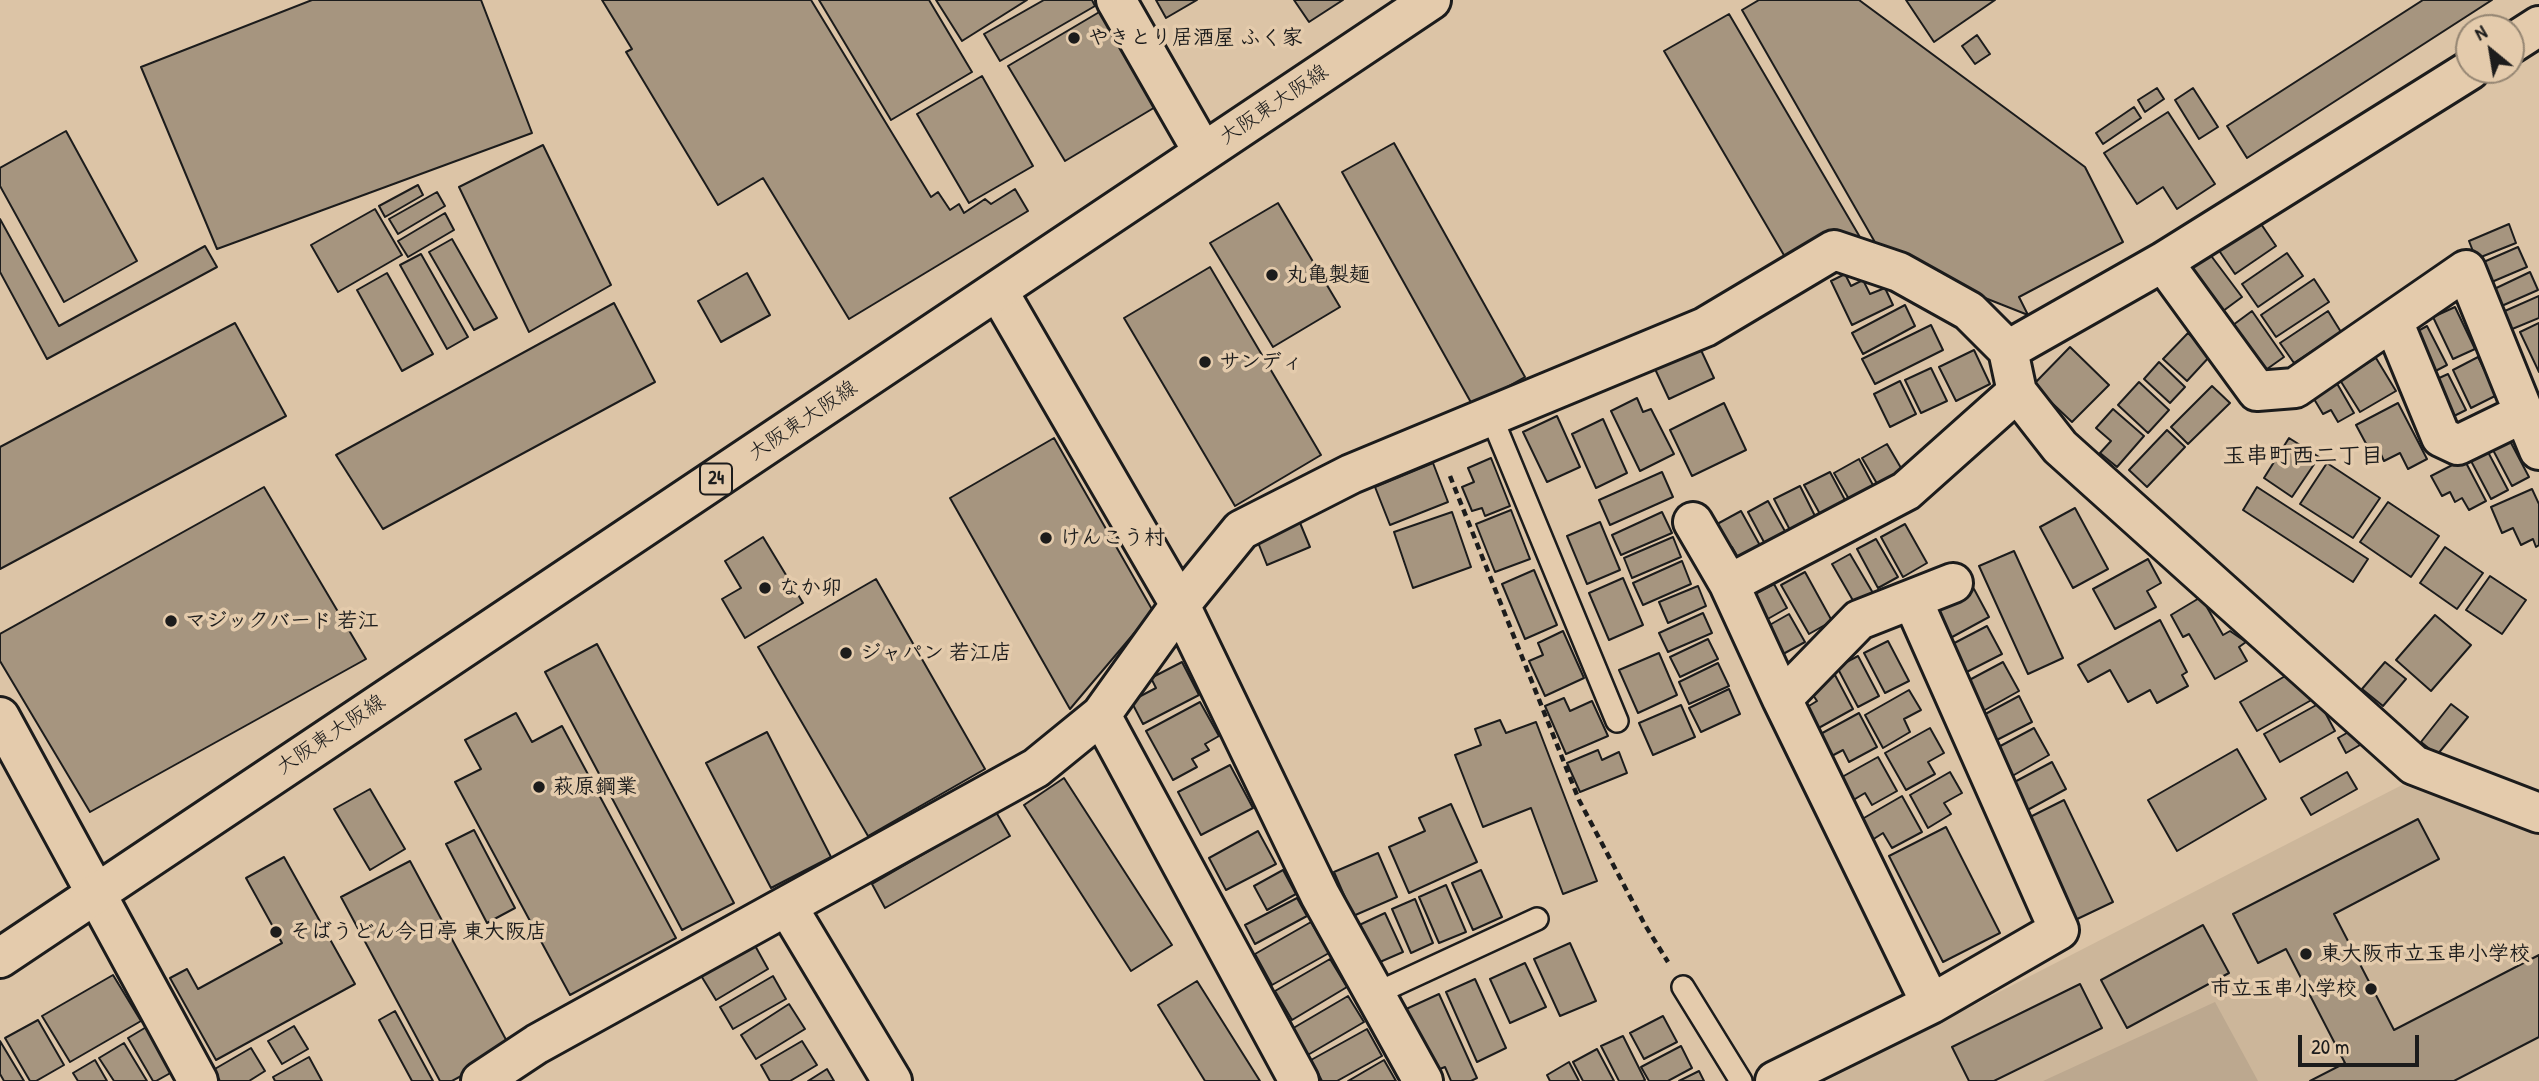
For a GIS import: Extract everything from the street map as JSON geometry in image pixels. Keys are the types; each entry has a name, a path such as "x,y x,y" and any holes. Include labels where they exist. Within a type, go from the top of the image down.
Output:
{"street":[{"path":"1116,0 1203,152"},
{"name":"大阪東大阪線","path":"0,958 1431,0"},
{"path":"2008,350 2163,262 2455,79"},
{"path":"481,1081 537,1044 1036,768 1101,715 1180,605 1241,530 1351,474 1705,327 1834,250 1899,272 1969,311 2008,350 2017,392 2060,447 2414,765 2539,813"},
{"path":"2163,262 2257,391 2295,388 2466,270 2539,450"},
{"path":"998,291 1180,605 1320,895 1423,1081"},
{"path":"2393,321 2441,437 2458,445 2524,413"},
{"path":"1729,584 1906,491 2017,392"},
{"path":"1693,522 1729,584 1931,1004"},
{"path":"1782,699 1859,620 1953,583"},
{"path":"1775,1081 1931,1004 2059,930 1912,599"},
{"path":"1101,715 1299,1081"},
{"path":"0,717 198,1081"},
{"path":"787,906 892,1081"}],"lane":[{"path":"1491,416 1617,722"},
{"path":"1375,994 1537,919"},
{"path":"1683,987 1741,1081"}],"path":[{"path":"1435,439 1579,800 1645,925 1683,987"}],"shaded area":[{"name":"東大阪市立玉串小学校","path":"2402,785 2539,827 2539,1081 1826,1081"},
{"path":"2215,1002 2258,1081 2043,1081"}],"building":[{"path":"312,0 481,0 532,133 217,249 141,67"},
{"path":"602,0 811,0 931,197 938,192 950,210 959,204 964,213 985,199 991,204 1015,189 1028,211 849,319 763,178 718,205 626,52 632,49"},
{"path":"819,0 929,0 972,72 891,120"},
{"path":"936,0 1027,0 962,41"},
{"path":"1044,0 1092,0 1095,6 1000,61 984,34"},
{"path":"1156,0 1197,0 1166,18"},
{"path":"1294,0 1343,0 1309,22"},
{"path":"1759,0 1859,0 2085,167 2123,242 2019,297 2028,315 1884,258 1742,10"},
{"path":"1906,0 1995,0 1934,42"},
{"path":"2423,0 2492,0 2470,14 2455,14 2455,24 2247,158 2227,126"},
{"path":"1101,11 1157,106 1065,161 1008,66"},
{"path":"1729,14 1864,244 1788,262 1664,51"},
{"path":"1977,35 1990,54 1975,64 1962,46"},
{"path":"982,76 1033,166 969,203 917,114"},
{"path":"2157,88 2164,99 2145,112 2138,100"},
{"path":"2193,88 2218,127 2199,139 2175,100"},
{"path":"2134,107 2141,118 2103,144 2096,133"},
{"path":"2168,112 2215,184 2177,209 2163,187 2137,204 2104,153"},
{"path":"66,131 137,261 64,302 0,186 0,168"},
{"path":"1394,143 1525,377 1473,406 1342,172"},
{"path":"543,145 611,285 529,332 459,187"},
{"path":"418,185 423,195 385,217 379,206"},
{"path":"437,192 445,206 398,234 389,219"},
{"path":"1278,203 1340,307 1273,347 1210,243"},
{"path":"375,209 402,255 338,292 311,245"},
{"path":"445,213 454,230 408,257 398,241"},
{"path":"0,219 59,326 205,246 217,267 47,359 0,272"},
{"path":"2259,221 2276,246 2235,274 2218,249"},
{"path":"2509,224 2516,243 2476,259 2469,241"},
{"path":"452,239 497,318 474,330 429,252"},
{"path":"2518,247 2527,267 2487,284 2479,264"},
{"path":"2209,253 2242,297 2219,314 2187,269"},
{"path":"2287,253 2303,276 2258,307 2242,284"},
{"path":"421,254 468,337 447,349 400,265"},
{"path":"1210,267 1321,455 1235,506 1124,318"},
{"path":"2530,272 2538,290 2497,308 2490,291"},
{"path":"387,273 433,354 402,371 357,290"},
{"path":"747,273 770,315 721,342 698,301"},
{"path":"1845,274 1851,286 1863,280 1870,294 1885,288 1893,305 1852,325 1831,281"},
{"path":"2314,279 2329,302 2276,337 2261,315"},
{"path":"2539,296 2539,318 2505,332 2498,314"},
{"path":"614,303 655,382 383,529 336,455"},
{"path":"1905,305 1915,326 1863,354 1852,333"},
{"path":"2455,307 2475,349 2453,359 2433,317"},
{"path":"2252,311 2284,357 2260,374 2229,328"},
{"path":"2328,311 2341,332 2294,363 2280,343"},
{"path":"235,323 286,416 0,569 0,447"},
{"path":"2539,323 2539,372 2520,332"},
{"path":"1931,325 1943,350 1875,384 1862,359"},
{"path":"2427,326 2447,365 2426,376 2407,337"},
{"path":"2188,333 2211,355 2187,381 2163,359"},
{"path":"2070,347 2109,385 2072,422 2033,385"},
{"path":"1700,348 1714,378 1669,399 1655,369"},
{"path":"1974,350 1990,384 1956,401 1939,367"},
{"path":"2478,357 2497,395 2471,408 2453,370"},
{"path":"2376,358 2396,391 2360,412 2340,380"},
{"path":"2159,362 2185,387 2170,403 2144,379"},
{"path":"1931,368 1947,401 1921,413 1905,380"},
{"path":"2448,374 2466,410 2446,420 2428,383"},
{"path":"2335,380 2354,413 2338,422 2331,410 2323,414 2311,394"},
{"path":"1900,381 1916,414 1890,427 1874,394"},
{"path":"2139,382 2169,410 2148,433 2118,405"},
{"path":"2212,386 2230,403 2188,444 2171,427"},
{"path":"1637,398 1643,412 1651,409 1674,454 1640,471 1611,411"},
{"path":"1724,403 1746,450 1692,476 1670,430"},
{"path":"2398,403 2427,459 2408,469 2400,453 2384,461 2378,448 2370,451 2356,425"},
{"path":"2113,409 2144,436 2117,467 2100,453 2111,441 2096,428"},
{"path":"1557,416 1580,467 1547,482 1523,432"},
{"path":"1603,419 1627,473 1596,488 1572,434"},
{"path":"2167,430 2185,447 2147,487 2129,470"},
{"path":"1054,438 1153,611 1070,709 950,498"},
{"path":"2289,438 2319,457 2292,497 2264,478"},
{"path":"2510,441 2529,477 2512,486 2493,450"},
{"path":"1887,444 1904,473 1879,487 1862,458"},
{"path":"2488,452 2508,490 2491,499 2471,461"},
{"path":"1491,458 1510,506 1485,516 1482,508 1472,511 1462,487 1474,482 1468,468"},
{"path":"1859,459 1874,487 1850,501 1834,473"},
{"path":"2464,459 2486,501 2469,510 2462,498 2455,502 2450,492 2442,496 2431,476"},
{"path":"1433,463 1448,502 1390,525 1375,487"},
{"path":"2327,463 2380,498 2353,538 2300,504"},
{"path":"1662,472 1673,497 1610,525 1599,500"},
{"path":"1830,472 1845,500 1820,514 1804,485"},
{"path":"1800,486 1816,518 1791,532 1774,499"},
{"path":"264,487 366,659 90,812 0,661 0,634"},
{"path":"2257,487 2368,559 2353,582 2243,510"},
{"path":"2532,489 2539,504 2539,545 2536,547 2533,539 2521,545 2513,528 2502,533 2491,507"},
{"path":"1768,501 1786,533 1765,544 1748,512"},
{"path":"2388,502 2439,536 2411,577 2360,542"},
{"path":"2075,508 2108,569 2073,588 2040,527"},
{"path":"1511,510 1530,559 1495,572 1476,524"},
{"path":"1741,511 1762,549 1740,561 1732,547 1721,553 1708,529"},
{"path":"1452,512 1471,567 1413,588 1394,532"},
{"path":"1662,512 1672,533 1621,555 1612,535"},
{"path":"1298,518 1310,547 1267,565 1255,535"},
{"path":"1600,522 1620,570 1587,584 1567,536"},
{"path":"1905,524 1927,563 1903,577 1881,537"},
{"path":"763,537 803,603 745,638 722,599 741,588 725,561"},
{"path":"1673,537 1681,557 1632,578 1624,558"},
{"path":"1876,539 1898,577 1878,588 1857,549"},
{"path":"2445,547 2483,573 2457,609 2420,583"},
{"path":"2014,551 2063,658 2028,674 1979,566"},
{"path":"1850,554 1873,593 1855,604 1832,564"},
{"path":"2148,559 2161,583 2147,591 2156,607 2115,629 2093,589"},
{"path":"1682,561 1691,584 1643,605 1633,583"},
{"path":"1534,570 1557,625 1525,639 1502,584"},
{"path":"1805,572 1832,621 1809,634 1781,585"},
{"path":"2490,576 2526,600 2502,634 2466,610"},
{"path":"1623,578 1643,625 1609,640 1589,593"},
{"path":"876,579 985,769 868,836 758,647"},
{"path":"1774,584 1787,608 1759,624 1745,599"},
{"path":"1698,586 1706,606 1668,623 1659,602"},
{"path":"1974,589 1989,617 1943,642 1928,614"},
{"path":"2201,597 2223,635 2230,631 2246,642 2239,647 2247,661 2215,679 2189,634 2183,637 2171,615"},
{"path":"1703,613 1712,633 1668,652 1659,633"},
{"path":"1789,614 1805,642 1774,659 1759,631"},
{"path":"2435,615 2471,645 2431,691 2396,660"},
{"path":"2160,620 2187,672 2182,675 2188,686 2157,703 2150,690 2128,702 2110,670 2088,682 2078,665"},
{"path":"1987,626 2002,654 1955,678 1941,650"},
{"path":"1563,631 1584,678 1545,696 1529,661 1543,655 1538,643"},
{"path":"1708,639 1718,659 1680,677 1670,657"},
{"path":"1888,641 1909,681 1885,693 1864,653"},
{"path":"597,644 734,903 682,930 545,672"},
{"path":"1659,653 1677,695 1638,713 1619,670"},
{"path":"1858,656 1879,696 1858,707 1837,667"},
{"path":"1182,662 1199,695 1143,724 1131,701 1156,688 1151,678"},
{"path":"2003,662 2019,691 1976,715 1960,685"},
{"path":"2385,662 2406,679 2383,706 2362,689"},
{"path":"1718,663 1729,686 1689,704 1679,682"},
{"path":"1835,675 1853,709 1815,730 1804,709 1817,701 1809,689"},
{"path":"2287,675 2315,698 2257,731 2240,702"},
{"path":"1729,689 1740,714 1701,732 1689,708"},
{"path":"1909,690 1921,710 1904,719 1910,732 1883,748 1865,715"},
{"path":"2019,696 2032,722 1989,744 1976,719"},
{"path":"1564,698 1570,711 1592,701 1608,736 1566,754 1545,706"},
{"path":"1200,702 1219,736 1205,744 1209,750 1192,759 1197,767 1173,780 1146,731"},
{"path":"2320,703 2335,731 2280,762 2264,734"},
{"path":"2451,704 2468,717 2437,755 2421,742"},
{"path":"1681,705 1695,737 1653,755 1639,723"},
{"path":"516,713 532,742 562,726 676,938 570,995 455,782 481,769 465,740"},
{"path":"1859,713 1877,747 1849,762 1843,750 1826,759 1815,737"},
{"path":"1500,720 1506,733 1536,722 1597,881 1563,894 1531,808 1483,827 1455,755 1481,745 1475,729"},
{"path":"1930,728 1944,753 1928,762 1935,774 1906,790 1885,753"},
{"path":"2034,728 2049,755 2007,779 1991,751"},
{"path":"2352,730 2360,745 2346,753 2338,738"},
{"path":"767,732 831,857 771,888 706,763"},
{"path":"2237,749 2266,799 2177,851 2148,800"},
{"path":"1598,750 1602,760 1619,752 1627,773 1580,792 1567,763"},
{"path":"1878,757 1897,791 1872,805 1865,793 1845,805 1833,782"},
{"path":"2052,762 2066,789 2022,813 2007,786"},
{"path":"1230,765 1253,808 1201,835 1178,792"},
{"path":"1950,772 1962,793 1944,803 1951,814 1928,828 1910,795"},
{"path":"2347,772 2357,789 2311,815 2301,798"},
{"path":"1064,778 1172,945 1131,971 1024,805"},
{"path":"370,789 405,849 370,870 334,809"},
{"path":"1902,796 1922,832 1892,848 1883,833 1869,842 1857,822"},
{"path":"2064,800 2113,902 2073,921 2024,820"},
{"path":"1451,804 1477,862 1409,893 1389,847 1425,831 1419,818"},
{"path":"996,812 1010,836 885,908 872,884"},
{"path":"2418,819 2439,859 2334,914 2394,1030 2539,955 2539,1037 2454,1081 2310,1081 2345,1063 2286,949 2258,963 2233,914"},
{"path":"1946,827 2000,933 1943,962 1889,856"},
{"path":"474,830 515,908 487,923 446,844"},
{"path":"1258,831 1276,864 1226,890 1209,858"},
{"path":"1378,853 1397,897 1353,916 1334,872"},
{"path":"284,857 355,984 216,1060 170,978 187,969 198,989 282,943 246,878"},
{"path":"410,861 511,1049 452,1081 440,1081 341,897"},
{"path":"1283,870 1296,894 1267,910 1254,886"},
{"path":"1481,870 1502,917 1473,930 1452,883"},
{"path":"1446,885 1466,932 1439,943 1419,897"},
{"path":"1297,898 1307,916 1255,944 1245,925"},
{"path":"1415,899 1433,943 1411,953 1392,909"},
{"path":"1385,913 1403,952 1373,965 1355,927"},
{"path":"1311,922 1329,953 1272,985 1255,954"},
{"path":"2203,925 2229,973 2127,1028 2101,980"},
{"path":"753,942 768,969 716,1000 700,974"},
{"path":"1570,943 1596,1001 1560,1016 1534,959"},
{"path":"1330,959 1347,987 1292,1020 1275,991"},
{"path":"1525,963 1546,1007 1510,1023 1490,979"},
{"path":"113,975 141,1021 70,1062 42,1016"},
{"path":"773,976 786,999 733,1029 720,1007"},
{"path":"1475,979 1506,1048 1477,1062 1446,992"},
{"path":"1197,981 1260,1081 1205,1081 1158,1005"},
{"path":"2080,984 2102,1028 1994,1081 1969,1081 1952,1047"},
{"path":"1439,994 1477,1078 1471,1081 1451,1081 1445,1067 1432,1072 1404,1010"},
{"path":"1348,996 1364,1022 1306,1056 1290,1030"},
{"path":"789,1004 805,1029 756,1059 741,1035"},
{"path":"395,1011 433,1081 412,1081 379,1020"},
{"path":"1663,1016 1677,1042 1644,1059 1630,1033"},
{"path":"38,1020 64,1065 36,1081 30,1081 5,1038"},
{"path":"148,1026 174,1071 156,1081 153,1081 128,1038"},
{"path":"294,1026 308,1049 282,1064 268,1041"},
{"path":"1367,1029 1382,1056 1337,1081 1322,1081 1311,1060"},
{"path":"1623,1036 1645,1080 1643,1081 1619,1081 1601,1046"},
{"path":"0,1041 24,1081 4,1081 0,1074"},
{"path":"802,1041 817,1065 790,1081 770,1081 761,1065"},
{"path":"124,1043 147,1081 114,1081 99,1058"},
{"path":"1681,1046 1692,1068 1668,1081 1649,1081 1641,1067"},
{"path":"251,1048 265,1071 249,1081 220,1081 213,1070"},
{"path":"1597,1049 1614,1081 1583,1081 1573,1062"},
{"path":"309,1057 322,1081 275,1081 273,1077"},
{"path":"95,1060 107,1081 78,1081 73,1073"},
{"path":"1384,1060 1396,1081 1348,1081"},
{"path":"1569,1062 1579,1081 1550,1081 1547,1075"},
{"path":"827,1069 834,1081 808,1081"},
{"path":"1699,1071 1704,1081 1679,1081"}],"place":[{"name":"やきとり居酒屋 ふく家","path":"1074,38"},
{"name":"丸亀製麺","path":"1272,275"},
{"name":"サンディ","path":"1205,362"},
{"name":"けんこう村","path":"1046,538"},
{"name":"なか卯","path":"765,588"},
{"name":"マジックバード 若江","path":"171,621"},
{"name":"ジャパン 若江店","path":"846,653"},
{"name":"萩原鋼業","path":"539,787"},
{"name":"そばうどん今日亭 東大阪店","path":"276,932"},
{"name":"東大阪市立玉串小学校","path":"2306,954"},
{"name":"市立玉串小学校","path":"2371,989"}],"district":[{"name":"玉串町西二丁目","path":"2303,457"}]}
